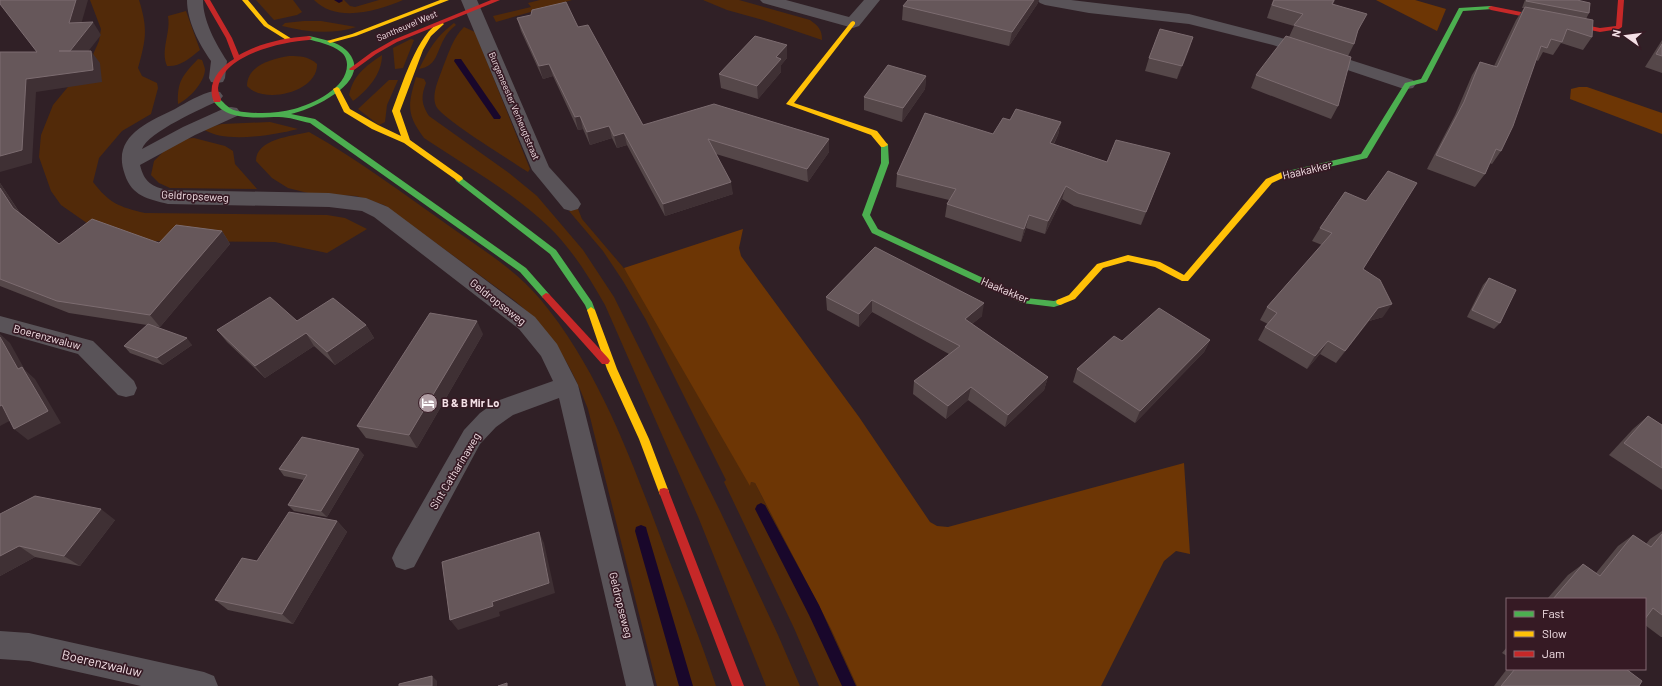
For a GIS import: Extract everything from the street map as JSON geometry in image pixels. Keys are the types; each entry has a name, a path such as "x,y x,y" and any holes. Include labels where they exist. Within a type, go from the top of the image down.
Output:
{"main road":[{"path":"208,0 229,38 237,59"},
{"path":"245,0 266,25 290,40"},
{"name":"Santheuvel West","path":"330,41 354,35 446,0"},
{"name":"Santheuvel West","path":"279,114 310,106 337,89 347,79 352,69 369,54 384,45 444,22 471,4 497,0"},
{"path":"1407,84 1424,81 1461,8 1486,7 1600,30 1619,27 1621,0"},
{"path":"407,141 396,110 420,50 428,35 444,22"},
{"name":"Haakakker","path":"853,23 790,104 874,133 885,146 885,163 866,215 875,231 1025,301 1054,304 1072,297 1100,266 1128,258 1157,264 1185,279 1269,181 1282,175 1345,163 1364,156 1407,84"},
{"path":"352,69 350,55 341,46 330,41 309,38 290,40 264,46 237,59 224,69 218,78 214,86 214,96 219,105 231,112 253,116 279,114 312,121 523,270 612,370"},
{"path":"337,89 347,110 375,127 407,141 488,201 553,252 589,304 612,370 644,439 738,686"}],"street":[{"path":"195,0 195,10 210,48 219,61 218,78"},
{"path":"768,0 853,23"},
{"name":"Haakakker","path":"853,23 872,0"},
{"path":"1045,0 1089,8 1189,19 1279,42 1407,84"},
{"name":"Burgemeester Verheugtstraat","path":"471,4 541,170 571,204"},
{"path":"129,163 137,140 173,116 214,96"},
{"path":"129,163 189,131 231,112"},
{"name":"Geldropseweg","path":"129,163 138,186 148,193 168,197 329,200 366,205 382,212 526,323 549,350 567,385 640,686"},
{"name":"Boerenzwaluw","path":"0,324 85,347 126,388"},
{"name":"Sint Catharinaweg","path":"405,558 472,437 488,420 505,408 567,385"},
{"name":"Boerenzwaluw","path":"0,645 29,646 204,686"}],"shaded area":[{"path":"90,0 139,0 144,19 145,34 138,68 142,76 157,83 158,88 151,114 122,131 99,158 93,182 104,195 121,206 145,213 327,215 345,218 367,229 327,253 275,242 135,241 94,228 61,205 51,191 39,157 41,135 53,105 91,59 99,41 101,29"},
{"path":"256,0 293,0 302,12 297,15 274,20"},
{"path":"314,0 344,0 350,6 355,7 379,0 403,0 369,11 345,13 323,7"},
{"path":"540,0 572,0 496,22 493,16 531,7 528,3"},
{"path":"703,0 739,0 810,20 819,28 822,40 763,20 727,10"},
{"path":"1376,0 1415,0 1446,9 1437,31"},
{"path":"186,11 200,50 189,59 181,63 167,66 165,60 165,48 169,22 168,16"},
{"path":"321,21 356,27 347,30 319,32 282,26 285,23"},
{"path":"454,23 456,25 445,37 433,62 419,69 426,55 434,44"},
{"path":"464,27 475,32 530,169 528,172 463,130 436,106 434,97 438,81 452,46"},
{"path":"411,39 414,40 403,68 395,69 393,48"},
{"path":"382,55 380,69 377,75 369,87 353,101 349,95 357,76 365,67"},
{"path":"289,56 300,56 307,58 317,64 315,74 309,82 289,93 277,95 265,95 255,92 247,86 251,73 256,68 268,61"},
{"path":"198,59 202,60 205,69 202,79 196,90 178,104 178,96 182,79"},
{"path":"416,77 424,79 426,83 423,92 423,104 429,116 509,173 537,196 583,250 614,297 721,513 800,686 766,686 699,519 605,305 586,274 565,244 534,213 488,179 424,138 411,116 410,109 411,95"},
{"path":"389,80 398,80 387,105 385,122 379,125 358,109"},
{"path":"1587,87 1662,113 1662,134 1570,99 1571,89"},
{"path":"270,122 298,129 263,136 236,137 212,134 203,129 222,124"},
{"path":"309,132 364,166 499,261 531,289 562,328 581,358 614,420 692,619 716,686 657,686 588,409 575,378 550,337 515,301 384,205 356,196 308,193 288,188 272,178 256,161 262,148 268,143 285,137"},
{"path":"194,138 225,146 233,151 235,164 257,189 170,188 159,183 151,175 154,161 164,151 182,139"},
{"path":"578,209 582,219 628,273 750,485 751,482 755,483 831,629 857,686 819,686 794,628 724,482 726,480 646,320 603,251 569,211"},
{"path":"743,229 739,248 741,256 859,417 930,522 937,526 948,527 1184,463 1190,554 1176,551 1164,561 1101,686 857,686 831,629 755,483 751,482 750,486 624,268"}],"building":[{"path":"0,0 76,0 69,23 93,22 70,51 91,51 93,70 26,79 22,150 0,156 0,52 37,52 0,4"},
{"path":"908,0 1034,0 1012,32 903,6"},
{"path":"1274,0 1334,0 1332,4 1367,14 1358,30 1354,44 1294,25 1303,14 1272,5"},
{"path":"1577,0 1590,3 1589,13 1526,1"},
{"path":"566,2 578,27 588,25 643,125 714,104 829,139 807,169 708,139 731,182 663,204 624,133 614,136 609,126 587,132 580,116 575,117 549,64 539,66 517,18 531,15 532,10"},
{"path":"1525,7 1593,20 1592,37 1567,29 1562,42 1551,39 1547,48 1541,46 1513,126 1501,151 1496,149 1485,174 1436,155 1464,102 1480,62 1497,67"},
{"path":"1160,29 1193,37 1182,66 1149,58"},
{"path":"755,36 787,45 776,57 781,59 757,86 719,74"},
{"path":"1286,36 1351,57 1338,106 1256,75"},
{"path":"1662,44 1662,56 1656,54"},
{"path":"888,65 926,76 903,108 864,97"},
{"path":"1016,109 1061,122 1050,143 1107,162 1116,140 1170,153 1146,212 1078,193 1066,186 1048,221 1029,215 1024,229 947,204 956,189 897,174 925,113 993,134 1003,118 1010,120"},
{"path":"1388,171 1417,183 1363,269 1380,280 1392,304 1378,308 1345,351 1328,341 1315,356 1265,327 1277,313 1267,307 1332,233 1320,228 1345,192 1366,201"},
{"path":"0,188 13,208 59,244 92,219 159,243 176,225 222,231 150,315 57,301 0,279"},
{"path":"875,247 984,303 965,319 1048,377 1008,415 971,387 948,406 914,381 960,346 872,300 859,314 826,297"},
{"path":"1489,278 1516,290 1500,323 1472,310"},
{"path":"270,297 297,321 333,298 366,325 327,352 306,333 255,366 217,330"},
{"path":"1159,308 1210,340 1140,411 1077,369 1114,336 1122,341"},
{"path":"430,313 477,321 409,435 357,426"},
{"path":"148,324 187,338 157,358 124,346"},
{"path":"0,337 18,369 22,367 48,411 14,429 2,405 0,406"},
{"path":"1648,416 1662,425 1662,468 1624,443"},
{"path":"302,437 359,449 321,511 288,505 307,475 279,469"},
{"path":"35,496 101,509 64,556 19,546 0,556 0,514"},
{"path":"289,512 337,521 282,614 215,600 242,558 257,561"},
{"path":"539,532 549,583 492,602 493,606 450,620 442,562"},
{"path":"1662,534 1662,615 1653,608 1646,618 1646,598 1554,598 1583,564 1600,576 1633,535 1651,547"},
{"path":"1514,670 1627,670 1642,681 1639,686 1501,686"},
{"path":"432,676 432,686 399,686 399,684"},
{"path":"507,683 507,686 498,686"}],"waterway":[{"path":"458,61 497,117"},
{"path":"761,509 814,610 849,686"},
{"path":"641,531 686,686"}],"traffic: fast":[{"path":"1282,175 1364,156 1407,84 1424,81 1461,9 1491,8"},
{"path":"217,100 225,109 241,114 253,115 276,115 291,112 322,101 345,81 350,70 350,60 344,51 330,43 309,38"},
{"path":"279,114 312,121 523,270 546,296"},
{"path":"884,145 885,163 866,215 875,231 1025,301 1054,304 1060,302"},
{"path":"459,179 553,252 589,304 591,310"}],"traffic: slow":[{"path":"245,0 266,25 290,40"},
{"path":"330,41 354,35 446,0"},
{"path":"853,23 790,104 874,133 884,145"},
{"path":"407,141 396,111 420,50 428,35 441,24"},
{"path":"337,89 347,110 375,127 407,141 459,179"},
{"path":"1060,302 1072,297 1100,266 1128,258 1157,264 1185,279 1269,181 1282,175"},
{"path":"591,310 612,369 644,439 664,492"}],"traffic: jam":[{"path":"207,0 229,38 237,59"},
{"path":"352,69 374,53 395,41 497,0"},
{"path":"1491,8 1600,30 1619,27 1621,0"},
{"path":"217,100 215,89 217,80 232,62 266,46 283,41 309,38"},
{"path":"546,296 605,361"},
{"path":"664,492 738,686"}],"place":[{"name":"B & B Mir Lo","path":"428,403"}]}
